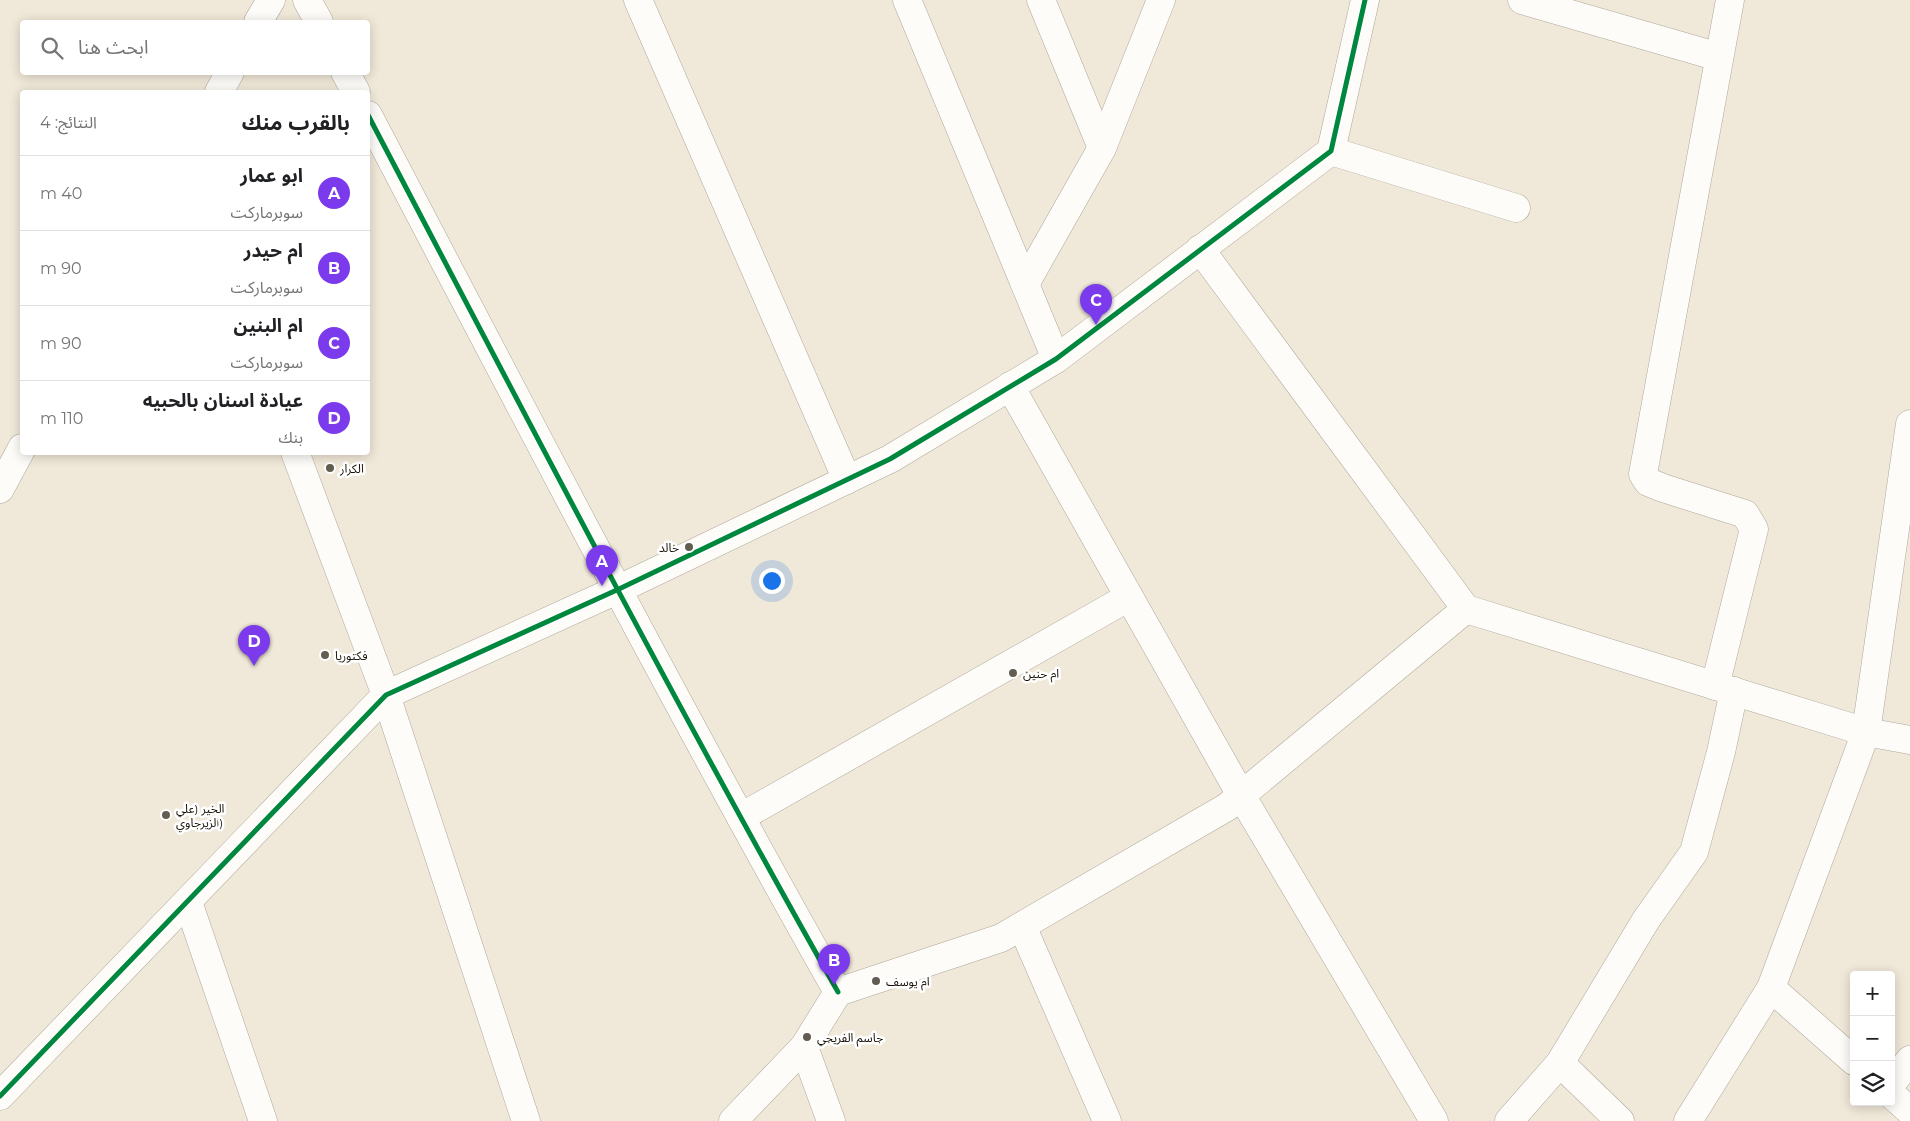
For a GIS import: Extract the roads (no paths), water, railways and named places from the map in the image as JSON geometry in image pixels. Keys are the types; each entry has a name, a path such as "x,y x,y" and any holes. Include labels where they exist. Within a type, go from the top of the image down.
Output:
{"street":[{"path":"259,20 271,0"},
{"path":"307,0 318,20"},
{"path":"638,0 847,480"},
{"path":"907,0 1056,358"},
{"path":"1041,0 1102,148"},
{"path":"1025,284 1102,148 1161,0"},
{"path":"0,1096 386,695 618,589 890,459 1056,358 1331,151 1365,0"},
{"path":"1522,0 1719,57"},
{"path":"1508,1121 1560,1063 1646,920 1694,852 1721,752 1724,689 1754,529 1746,514 1663,488 1648,482 1643,474 1730,0"},
{"path":"220,90 228,75"},
{"path":"347,75 355,90"},
{"path":"370,119 618,589 838,992"},
{"path":"1331,151 1516,208"},
{"path":"1200,249 1466,609 1866,732 1910,740"},
{"path":"1010,386 1242,796 1434,1121"},
{"path":"1688,1121 1771,988 1866,732 1910,424"},
{"path":"0,489 20,452"},
{"path":"296,455 386,695 526,1121"},
{"path":"741,817 1129,597"},
{"path":"733,1121 804,1047 838,992 1001,938 1227,807 1466,609"},
{"path":"188,902 263,1121"},
{"path":"1022,926 1107,1121"},
{"path":"1771,988 1850,1057"},
{"path":"804,1047 831,1121"},
{"path":"1895,1079 1910,1060"},
{"path":"1560,1063 1620,1121"},
{"path":"1895,1098 1910,1111"}],"place":[{"name":"ام البنين","path":"1096,325"},
{"name":"الكرار","path":"330,468"},
{"name":"خالد","path":"689,547"},
{"name":"ابو عمار","path":"602,586"},
{"name":"فكتوريا","path":"325,655"},
{"name":"عيادة اسنان بالحبيه","path":"254,666"},
{"name":"ام حنين","path":"1013,673"},
{"name":"الخير (علي الزيرجاوي)","path":"166,815"},
{"name":"ام يوسف","path":"876,981"},
{"name":"ام حيدر","path":"834,985"},
{"name":"جاسم الفريجي","path":"807,1037"}]}
